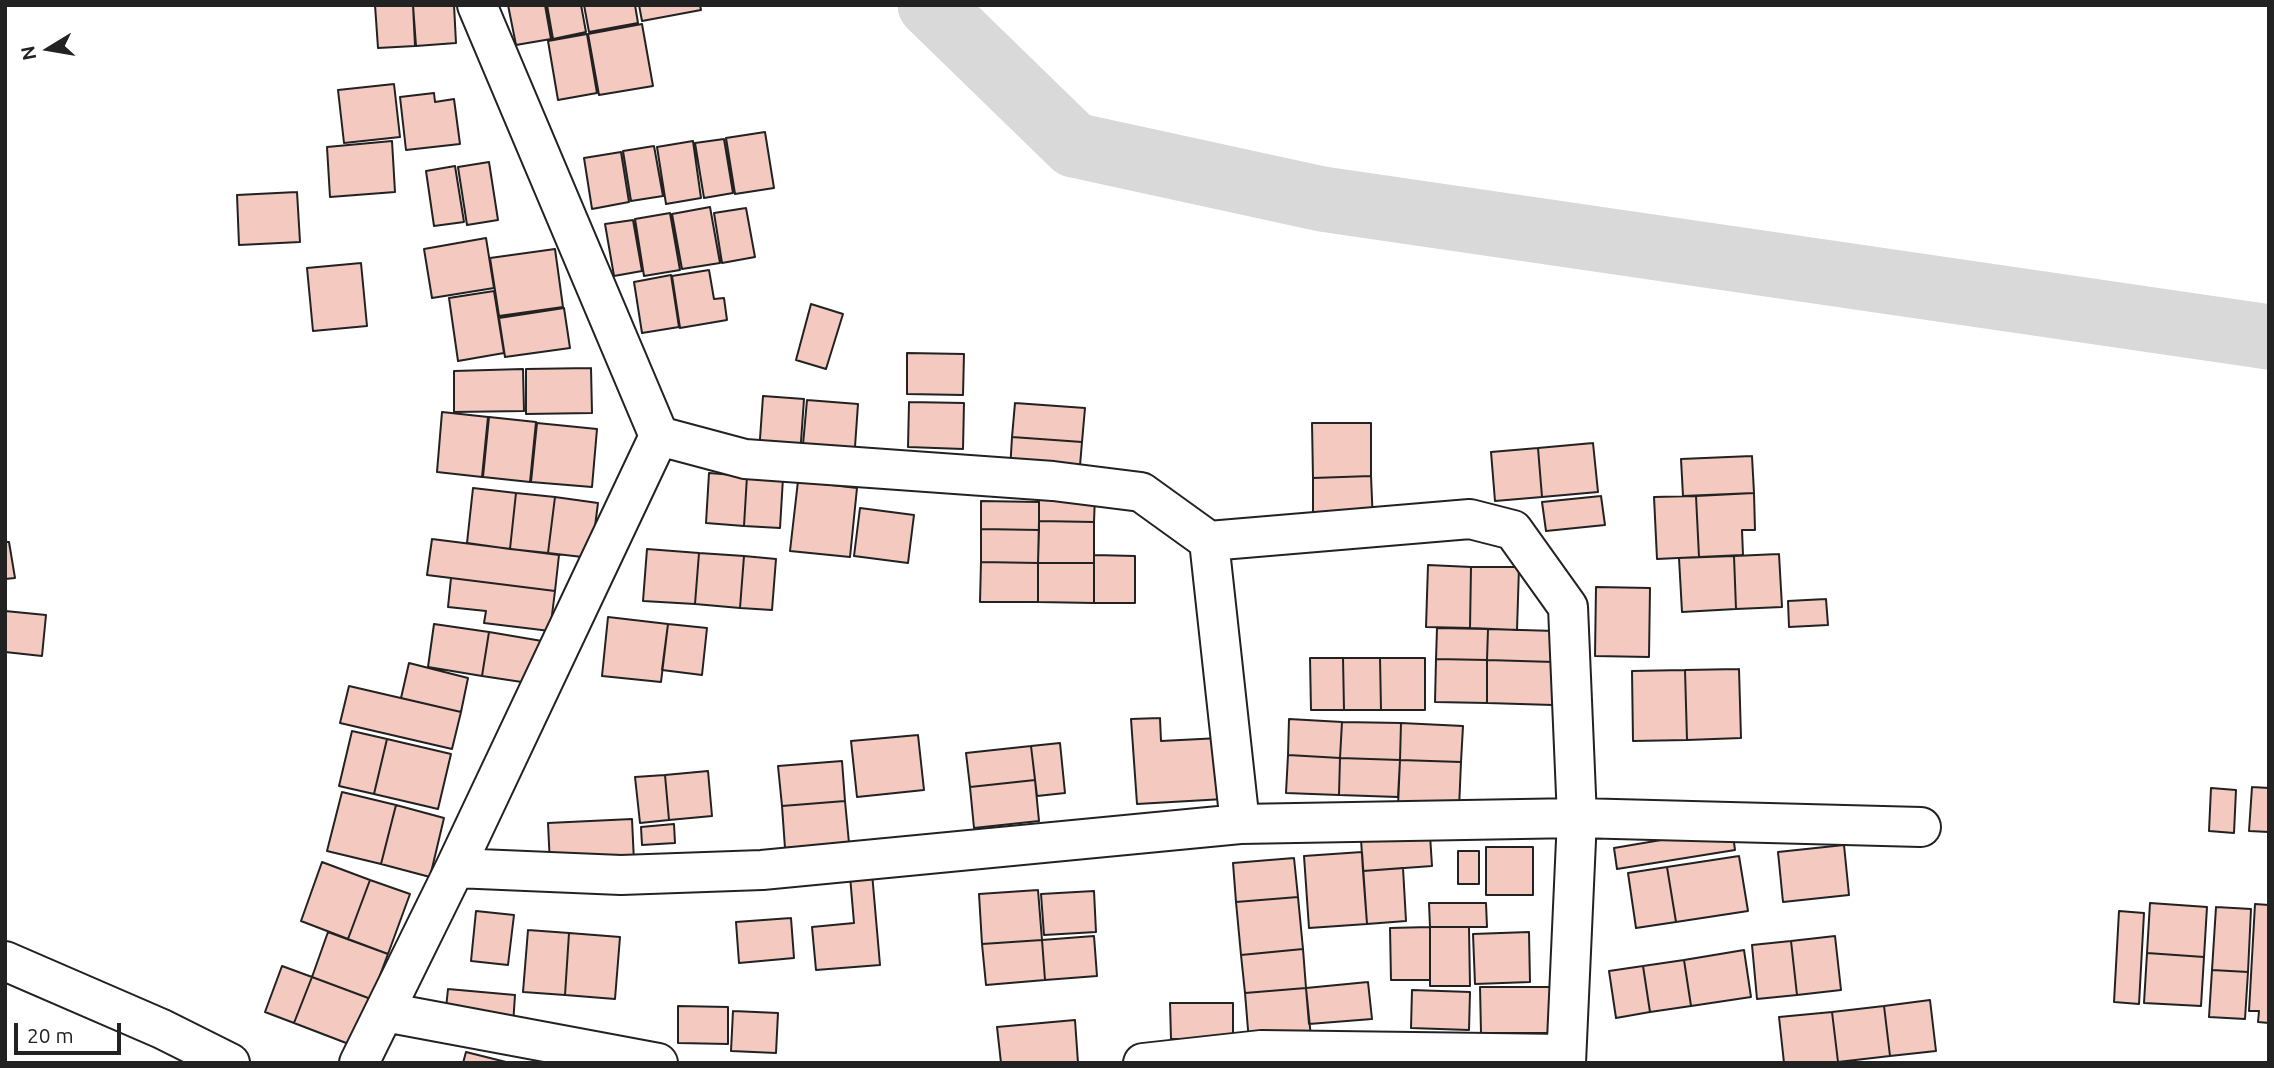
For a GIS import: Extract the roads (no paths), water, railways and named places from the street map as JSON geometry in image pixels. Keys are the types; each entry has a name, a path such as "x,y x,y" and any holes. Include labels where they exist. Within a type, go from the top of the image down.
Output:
{"main road":[{"path":"359,1063 456,868 659,436 477,5"},
{"path":"659,436 745,459 1053,481 1141,492 1209,541 1470,519 1513,530 1568,607 1577,818 1566,1058 1261,1050 1143,1063"},
{"path":"1209,541 1240,824"},
{"path":"456,868 621,875 762,870 1240,824 1577,818 1921,827"},
{"path":"5,961 162,1029 230,1063"},
{"path":"384,1012 658,1063"}],"waterway":[{"path":"930,5 1074,145 1322,199 2269,337"}]}
